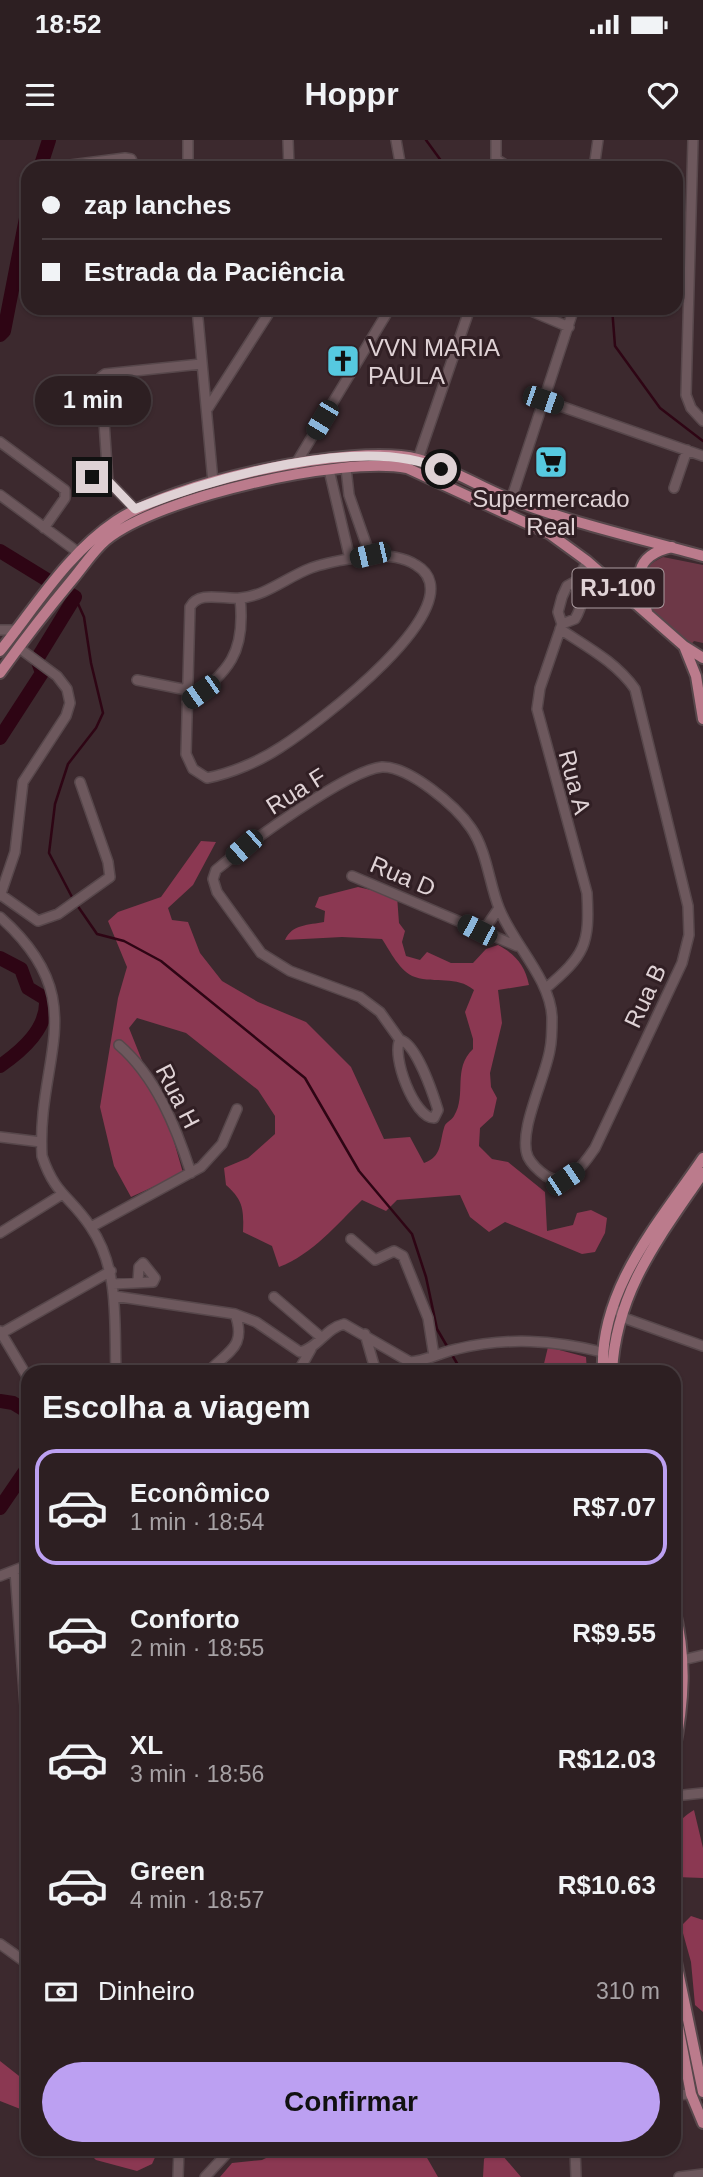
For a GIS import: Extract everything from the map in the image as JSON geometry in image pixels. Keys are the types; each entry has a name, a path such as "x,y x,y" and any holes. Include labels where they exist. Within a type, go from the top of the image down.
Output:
{"main road":[{"name":"RJ-100","path":"0,651 76,556 107,527 135,509 213,482 361,455 418,459 512,500 703,556"},
{"name":"RJ-100","path":"0,673 85,564 116,533 165,508 228,490 346,467 385,464 407,468 550,534 647,612 684,646 703,658"},
{"path":"550,534 547,519 558,513"},
{"path":"647,612 638,580 640,570 657,551 672,547"},
{"path":"684,646 696,676 703,719"},
{"path":"603,1365 602,1352 612,1305 630,1266 703,1158"},
{"path":"612,1365 614,1338 620,1314 642,1264 703,1173"},
{"path":"681,1986 703,2092"},
{"path":"681,2042 691,2094 703,2123"}],"street":[{"path":"188,140 188,161"},
{"path":"288,140 289,161"},
{"path":"396,140 400,161"},
{"path":"496,140 494,151 499,161"},
{"path":"595,161 598,140"},
{"path":"693,140 686,395 691,408 703,421"},
{"path":"102,161 125,158 130,161"},
{"path":"692,177 703,185"},
{"path":"198,315 213,482"},
{"path":"208,408 268,315"},
{"path":"295,465 386,315"},
{"path":"418,459 468,315"},
{"path":"541,315 569,327"},
{"path":"512,500 572,315"},
{"path":"108,481 100,377 104,374 201,364"},
{"path":"543,400 703,456"},
{"path":"0,442 65,491 65,498 44,528"},
{"path":"674,488 687,450"},
{"path":"346,467 349,495 370,555"},
{"path":"330,470 350,559"},
{"path":"92,477 108,481 135,509"},
{"path":"0,495 76,556"},
{"path":"370,555 401,558 419,566 428,576 432,589 428,604 393,655 369,681 279,749 226,774 207,778 193,769 187,754 190,607 193,601 200,598 240,598 259,594 311,568 350,559 370,555"},
{"path":"561,627 576,619 580,611 582,591 578,580 587,562"},
{"name":"Rua A","path":"545,989 583,950 589,924 587,892 537,709 540,688 561,627 558,611 562,597 567,586 578,580"},
{"path":"187,702 226,672 238,644 242,617 240,598"},
{"name":"Rua B","path":"545,989 552,1015 551,1049 526,1137 527,1156 552,1180 565,1179 579,1170 595,1148 682,963 689,935 688,906 635,689 626,676 606,659 561,627"},
{"path":"0,630 17,630"},
{"path":"19,648 48,668 67,689 70,703 66,716 23,782 15,852 0,896 38,920 69,907 106,882 110,871 80,782"},
{"path":"136,680 187,691"},
{"name":"Rua F","path":"400,1040 398,1053 415,1105 420,1113 434,1118 438,1110 412,1050 408,1043 400,1040 380,1012 360,997 290,971 261,953 217,892 213,879 216,870 284,819 357,775 381,767 404,770 453,808 472,829 499,908 517,946 545,989"},
{"name":"Rua D","path":"352,876 517,946"},
{"path":"477,930 488,924 499,908"},
{"path":"0,917 19,934 33,953 49,986 57,1012 41,1142 50,1179 91,1227 111,1271 116,1365"},
{"name":"Rua H","path":"118,1045 141,1064 148,1076 179,1138 191,1173"},
{"name":"Rua H","path":"91,1227 191,1173 211,1159 222,1144 237,1109"},
{"path":"0,1137 41,1142"},
{"path":"0,1233 61,1195"},
{"path":"351,1239 375,1260 394,1251 403,1256 429,1318 434,1356"},
{"path":"21,1367 0,1333 111,1271"},
{"path":"113,1284 138,1282"},
{"path":"114,1296 235,1314 257,1322 300,1352 311,1349"},
{"path":"274,1297 322,1338"},
{"path":"612,1305 626,1320 703,1346"},
{"path":"215,1365 237,1344 240,1335 235,1314"},
{"path":"302,1365 311,1349 341,1324 365,1334 410,1362 459,1348 523,1340 560,1342 602,1352"},
{"path":"365,1334 374,1365"},
{"path":"0,1576 21,1568"},
{"path":"15,1571 21,1613"},
{"path":"681,1660 703,1655"},
{"path":"681,1795 703,1793"},
{"path":"0,1944 21,1959"},
{"path":"681,2095 691,2094"},
{"path":"178,2177 179,2156"},
{"path":"210,2175 225,2156"},
{"path":"575,2156 576,2177"},
{"path":"679,2177 703,2174"}],"shaded area":[{"path":"663,557 703,565 703,643 694,641 689,647 657,615 648,602 642,578 649,567"},
{"path":"201,841 216,842 193,885 168,908 172,920 188,922 200,953 222,981 258,1002 306,1022 351,1067 384,1139 410,1137 424,1163 437,1153 445,1126 458,1108 463,1065 473,1049 473,1039 465,1012 474,990 453,981 415,977 396,961 382,939 342,937 285,940 296,928 324,922 325,911 315,907 319,897 358,887 397,896 399,923 405,931 402,942 406,956 420,960 427,952 451,963 473,963 486,949 498,945 514,956 522,966 529,985 498,990 502,1023 490,1073 491,1087 497,1098 493,1116 480,1128 479,1146 492,1159 508,1162 545,1192 547,1231 573,1225 577,1213 591,1210 607,1218 605,1233 595,1252 582,1254 505,1222 489,1232 470,1217 460,1195 397,1200 386,1211 362,1200 313,1247 279,1267 272,1246 243,1232 241,1205 226,1185 224,1168 248,1158 275,1134 275,1116 258,1090 186,1033 137,1018 129,1028 173,1138 183,1173 131,1197 114,1166 100,1107 118,998 127,967 108,921 118,912 161,897"},
{"path":"548,1347 586,1357 587,1365 544,1365"},
{"path":"694,1810 703,1848 703,1878 681,1877 681,1821"},
{"path":"691,1916 703,1920 703,2012 695,2005 691,1962 681,1926"},
{"path":"0,2061 21,2078 21,2109 0,2101"},
{"path":"92,2156 156,2156 152,2164 137,2171 96,2160"},
{"path":"270,2156 426,2156 438,2177 220,2177 232,2163 262,2160"},
{"path":"486,2156 503,2156 521,2177 483,2177"}],"waterway":[{"path":"42,161 49,140"},
{"path":"426,140 441,161"},
{"path":"0,335 4,331 21,244"},
{"path":"613,315 615,346 660,408 703,441"},
{"path":"0,551 75,597 37,659 42,673 0,738"},
{"path":"73,899 49,853 55,804 68,764 96,728 103,713 84,617 75,597"},
{"path":"77,905 97,934 124,941 161,961 305,1078 359,1171 412,1234 426,1277 437,1329 458,1365"},
{"path":"0,958 21,969 28,988 46,999 46,1010 38,1029 17,1053 0,1066"},
{"path":"0,1401 13,1403 21,1408"},
{"path":"0,1508 21,1477"}],"place":[{"name":"VVN MARIA PAULA","path":"343,361"},
{"name":"Supermercado Real","path":"551,462"}],"route":[{"path":"92,477 108,481 135,509 169,495 213,482 361,455 418,459 441,469"}]}
